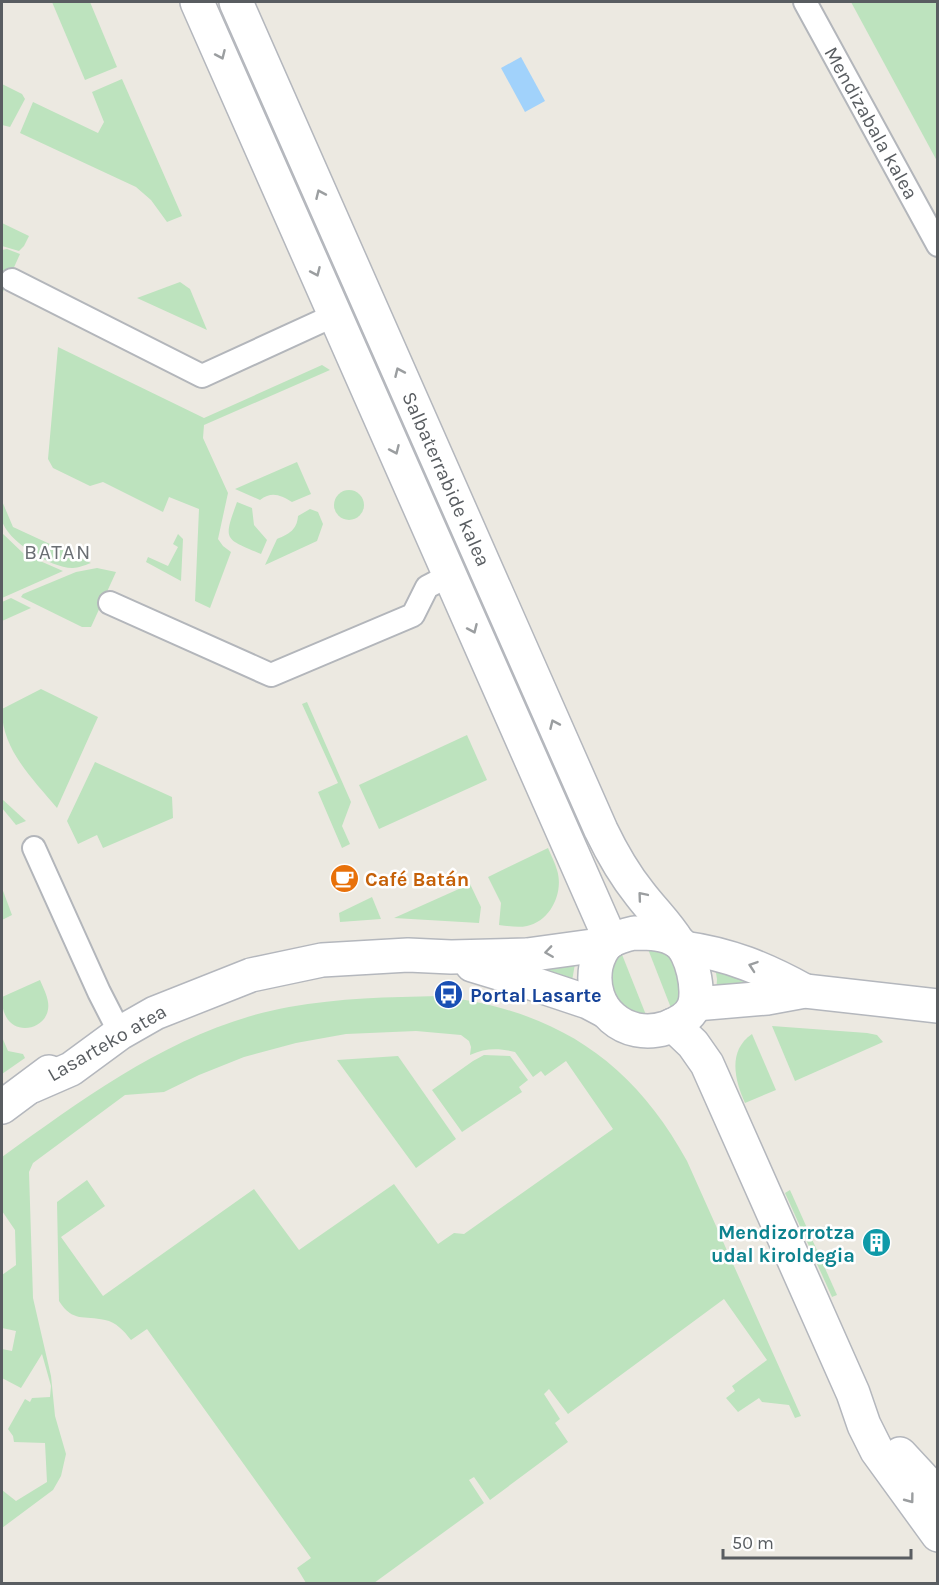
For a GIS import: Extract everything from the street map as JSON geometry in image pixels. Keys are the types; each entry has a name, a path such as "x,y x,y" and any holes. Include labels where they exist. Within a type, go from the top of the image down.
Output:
{"street":[{"name":"Salbaterrabide kalea","path":"197,2 609,942"},
{"name":"Salbaterrabide kalea","path":"236,2 601,830 619,866 681,945"},
{"name":"Mendizabala kalea","path":"805,2 938,245"},
{"path":"12,280 202,376 335,315"},
{"path":"110,603 272,675 413,615 427,587 450,575"},
{"path":"34,848 114,1024"},
{"path":"805,991 770,971 714,952 681,945 664,935 645,933 619,936 609,942 598,960 595,981 599,1002 617,1022 629,1028 652,1030 687,1013 805,991 938,1006"},
{"name":"Lasarteko atea","path":"2,1107 32,1086 71,1070 114,1024 155,1013 250,975 332,960 408,955 451,957 527,955 609,942"},
{"path":"681,945 690,960 694,976 687,1013 707,1064 853,1393 864,1425 877,1451 938,1536"},
{"name":"Lasarteko atea","path":"451,957 588,1002 605,1011"},
{"path":"853,1393 902,1456 938,1495"}],"green space":[{"path":"52,2 90,2 117,67 85,80"},
{"path":"851,2 937,2 937,161"},
{"path":"122,79 182,216 167,222 151,200 136,187 20,133 33,102 98,133 104,122 92,92"},
{"path":"2,84 22,94 25,99 10,127 2,125"},
{"path":"2,223 29,236 19,251 2,246"},
{"path":"7,249 20,254 2,294 2,250"},
{"path":"180,282 190,289 207,330 137,298"},
{"path":"58,347 204,418 322,365 330,370 204,425 203,438 228,493 218,539 231,552 210,608 195,601 199,509 169,497 163,512 103,482 90,486 53,468 48,459"},
{"path":"297,462 311,494 292,502 276,495 260,500 235,489"},
{"path":"349,490 360,494 364,505 360,516 349,520 338,516 334,505 338,494"},
{"path":"2,501 13,527 91,563 75,568 64,567 43,559 21,545 5,528 1,515"},
{"path":"237,502 252,508 254,525 267,540 261,554 240,545 230,537 230,524"},
{"path":"310,509 318,512 323,524 317,541 265,565 277,539 292,531 298,516"},
{"path":"2,533 24,554 63,571 2,598"},
{"path":"178,534 183,539 181,581 146,562 148,557 168,566 178,547 173,544"},
{"path":"97,568 116,572 91,627 82,627 21,597 23,594 76,572"},
{"path":"11,598 31,608 2,621 2,602"},
{"path":"41,689 98,717 57,808 20,763 3,724 2,709"},
{"path":"307,702 351,802 342,826 350,844 342,848 318,792 338,783 302,704"},
{"path":"467,735 487,780 379,829 359,785"},
{"path":"95,762 172,797 173,818 103,848 97,835 78,844 67,821"},
{"path":"2,799 26,821 16,825 2,808"},
{"path":"548,848 559,879 557,896 549,912 543,918 527,926 499,925 501,903 488,877"},
{"path":"470,884 481,907 479,923 394,918"},
{"path":"2,888 12,915 2,920"},
{"path":"372,897 381,919 340,922 339,913"},
{"path":"646,944 671,949 684,998 671,1008"},
{"path":"621,952 648,1020 610,1006 609,958"},
{"path":"576,958 572,981 534,966"},
{"path":"715,967 759,980 716,994"},
{"path":"40,980 48,1002 47,1012 43,1020 35,1026 17,1027 9,1021 4,1012 2,997"},
{"path":"439,996 518,1013 553,1027 585,1046 614,1068 641,1094 665,1125 687,1161 801,1416 795,1418 789,1405 762,1402 759,1398 738,1412 726,1398 735,1391 732,1386 767,1360 724,1299 568,1414 549,1389 544,1394 560,1419 555,1423 568,1442 490,1500 474,1477 469,1480 484,1503 374,1583 306,1583 297,1568 311,1558 147,1329 131,1340 113,1323 69,1313 59,1301 57,1202 87,1180 105,1206 61,1237 103,1296 254,1189 299,1250 394,1184 438,1244 454,1233 464,1234 613,1129 566,1061 545,1076 541,1071 533,1077 515,1052 492,1049 470,1055 469,1041 461,1035 416,1031 346,1034 296,1043 244,1057 164,1092 125,1095 33,1163 29,1172 33,1298 51,1376 55,1416 66,1454 61,1476 53,1490 2,1528 2,1490 16,1501 47,1482 45,1443 14,1442 8,1429 25,1399 30,1402 32,1398 50,1397 51,1386 42,1354 21,1388 2,1378 2,1349 12,1351 16,1331 2,1328 2,1275 16,1265 15,1230 2,1211 2,1157 102,1087 173,1047 210,1030 249,1017 308,1004"},
{"path":"772,1026 867,1033 877,1035 883,1042 795,1081"},
{"path":"752,1034 776,1090 745,1103 738,1085 735,1067 739,1049"},
{"path":"2,1037 8,1051 23,1054 25,1058 2,1074"},
{"path":"484,1055 510,1056 528,1080 519,1087 522,1092 462,1132 432,1090"},
{"path":"398,1056 456,1139 416,1168 337,1060"},
{"path":"790,1190 837,1295 832,1297 785,1193"}],"water":[{"path":"521,57 545,101 525,112 501,68"}],"place":[{"name":"Café Batán","path":"344,879"},
{"name":"Portal Lasarte","path":"449,995"},
{"name":"Mendizorrotza udal kiroldegia","path":"876,1243"}],"district":[{"name":"BATAN","path":"58,552"}]}
